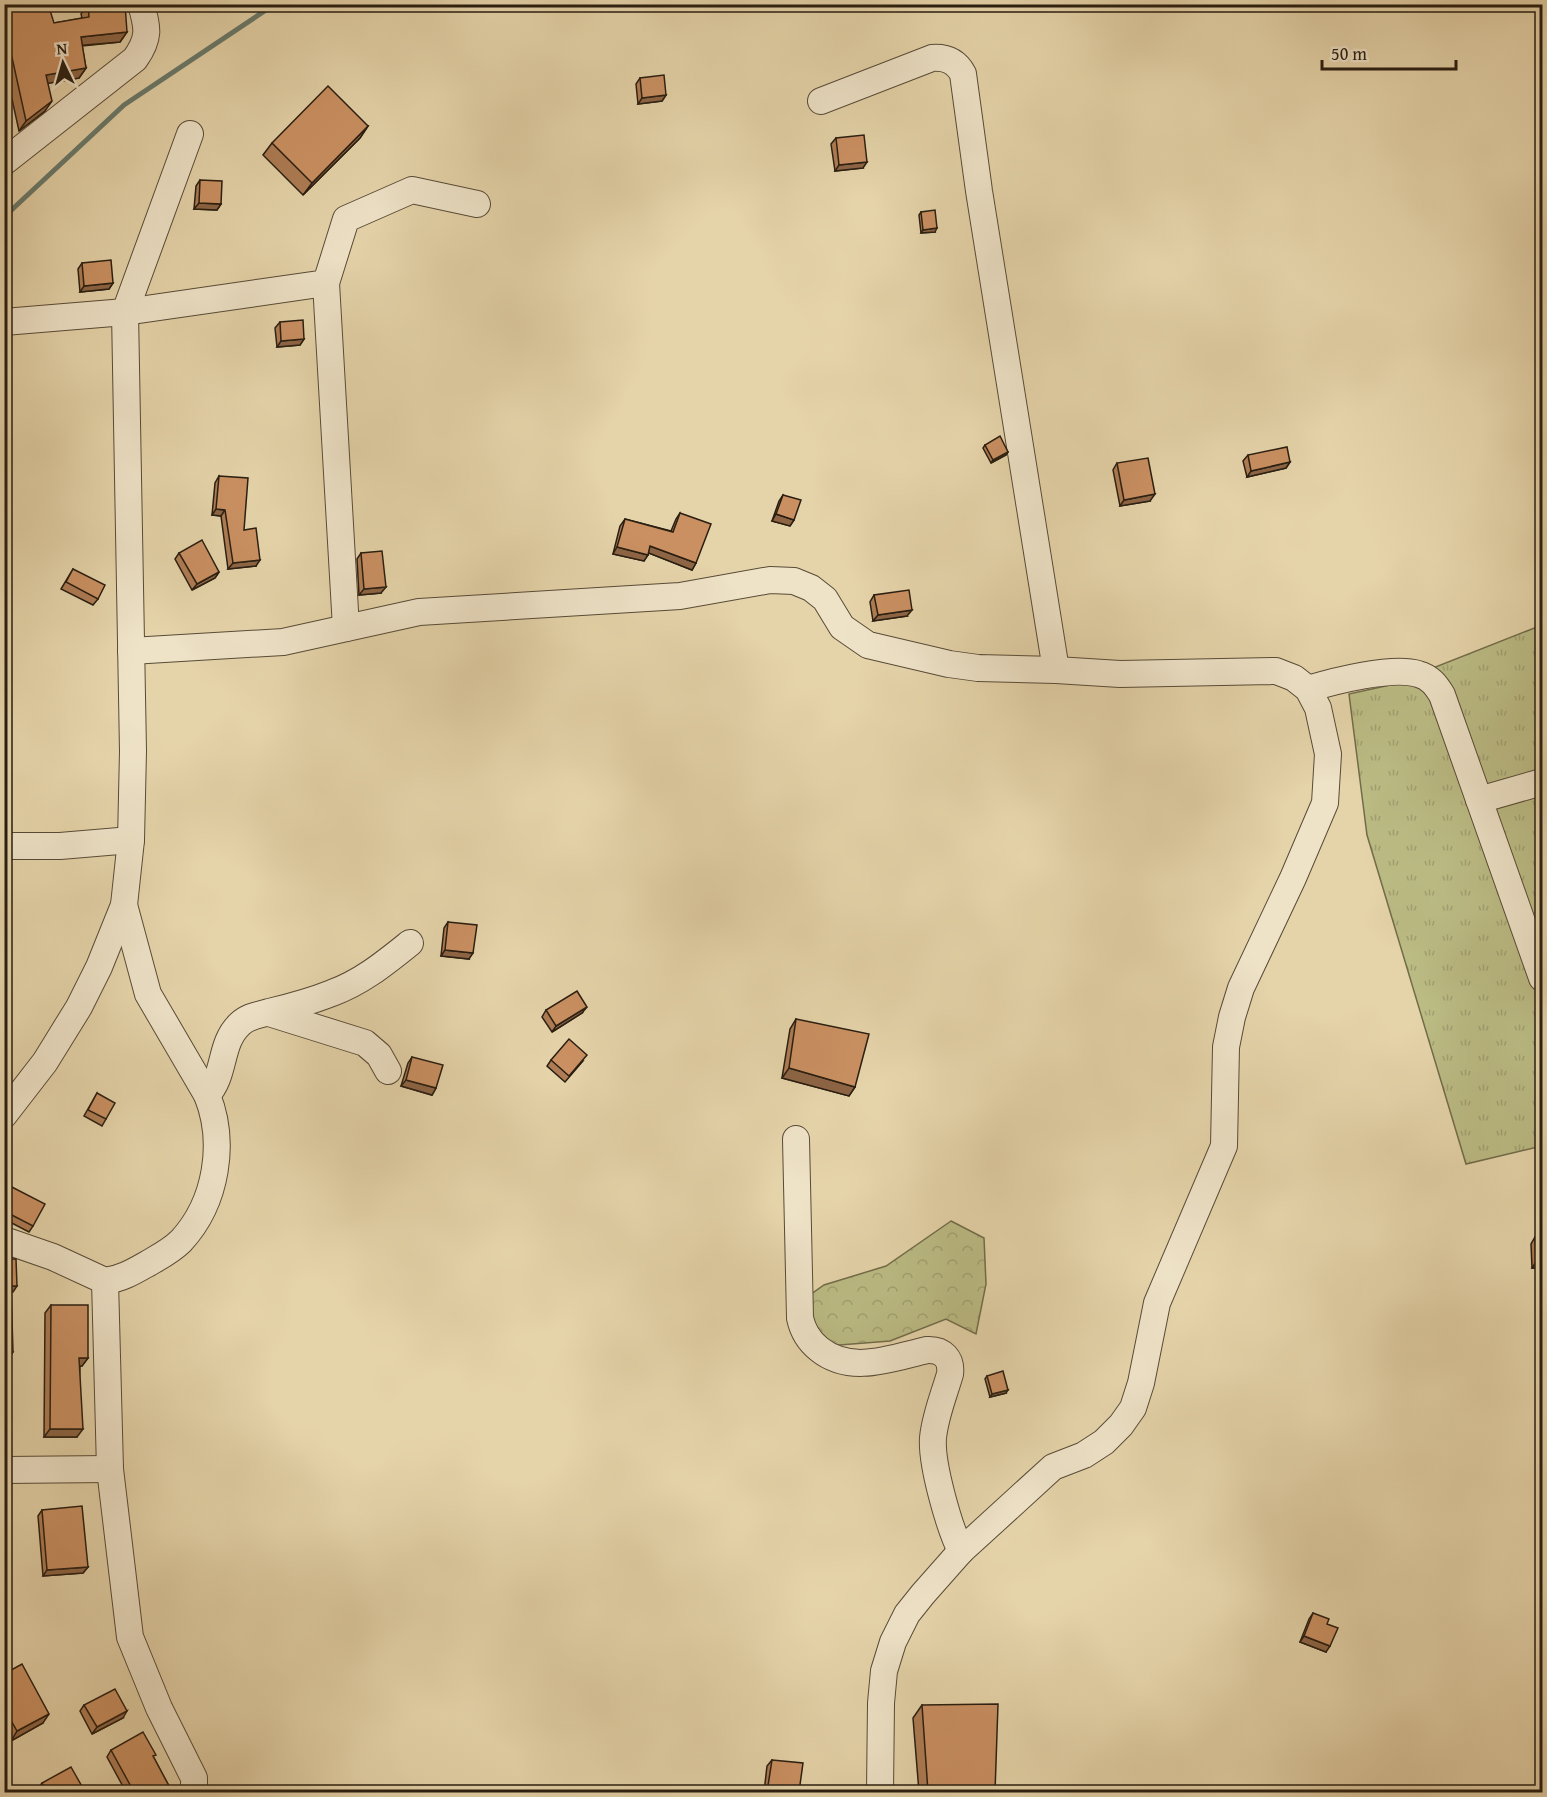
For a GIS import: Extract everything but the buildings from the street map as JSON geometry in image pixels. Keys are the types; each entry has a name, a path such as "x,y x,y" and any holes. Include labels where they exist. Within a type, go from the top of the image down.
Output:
{"street":[{"path":"4,162 135,59 146,40 147,28 141,4"},
{"path":"820,101 932,58 948,59 963,74 979,191 1056,670"},
{"path":"4,1115 45,1062 79,1007 99,967 124,905 130,840 133,752 125,312 190,134"},
{"path":"346,628 326,283 346,219 412,190 477,204"},
{"path":"4,322 125,312 326,283"},
{"path":"131,651 283,642 419,612 680,596 770,580 794,581 812,588 825,599 842,627 868,645 949,664 978,668 1120,674 1276,671 1294,678 1308,689 1318,708 1328,754 1325,803 1293,878 1241,988 1226,1047 1224,1146 1156,1303 1141,1383 1132,1408 1121,1425 1104,1442 1084,1455 1053,1467 961,1551 912,1607 893,1642 884,1671 881,1703 880,1792"},
{"path":"1308,689 1351,678 1403,672 1421,674 1429,679 1442,695 1542,978"},
{"path":"1479,801 1542,782"},
{"path":"4,846 60,846 130,840"},
{"path":"4,1240 53,1257 105,1281 127,1275 166,1254 182,1240 204,1204 214,1173 218,1137 214,1110 148,994 124,905"},
{"path":"207,1095 217,1080 233,1031 241,1022 252,1016 321,997 353,984 370,974 410,943"},
{"path":"269,1013 365,1043 379,1055 388,1071"},
{"path":"796,1139 800,1318 805,1334 823,1353 843,1362 864,1364 927,1350 934,1350 945,1355 949,1361 950,1374 935,1426 933,1452 953,1536 961,1551"},
{"path":"105,1281 110,1469 130,1637 159,1708 194,1778 194,1792"},
{"path":"4,1470 110,1469"}],"green space":[{"path":"1542,625 1542,1146 1466,1164 1367,835 1349,694 1390,685"},
{"path":"951,1221 984,1238 986,1284 976,1334 946,1319 890,1341 827,1346 800,1302 824,1285 886,1266"}],"waterway":[{"path":"4,217 124,105 275,4"}]}
